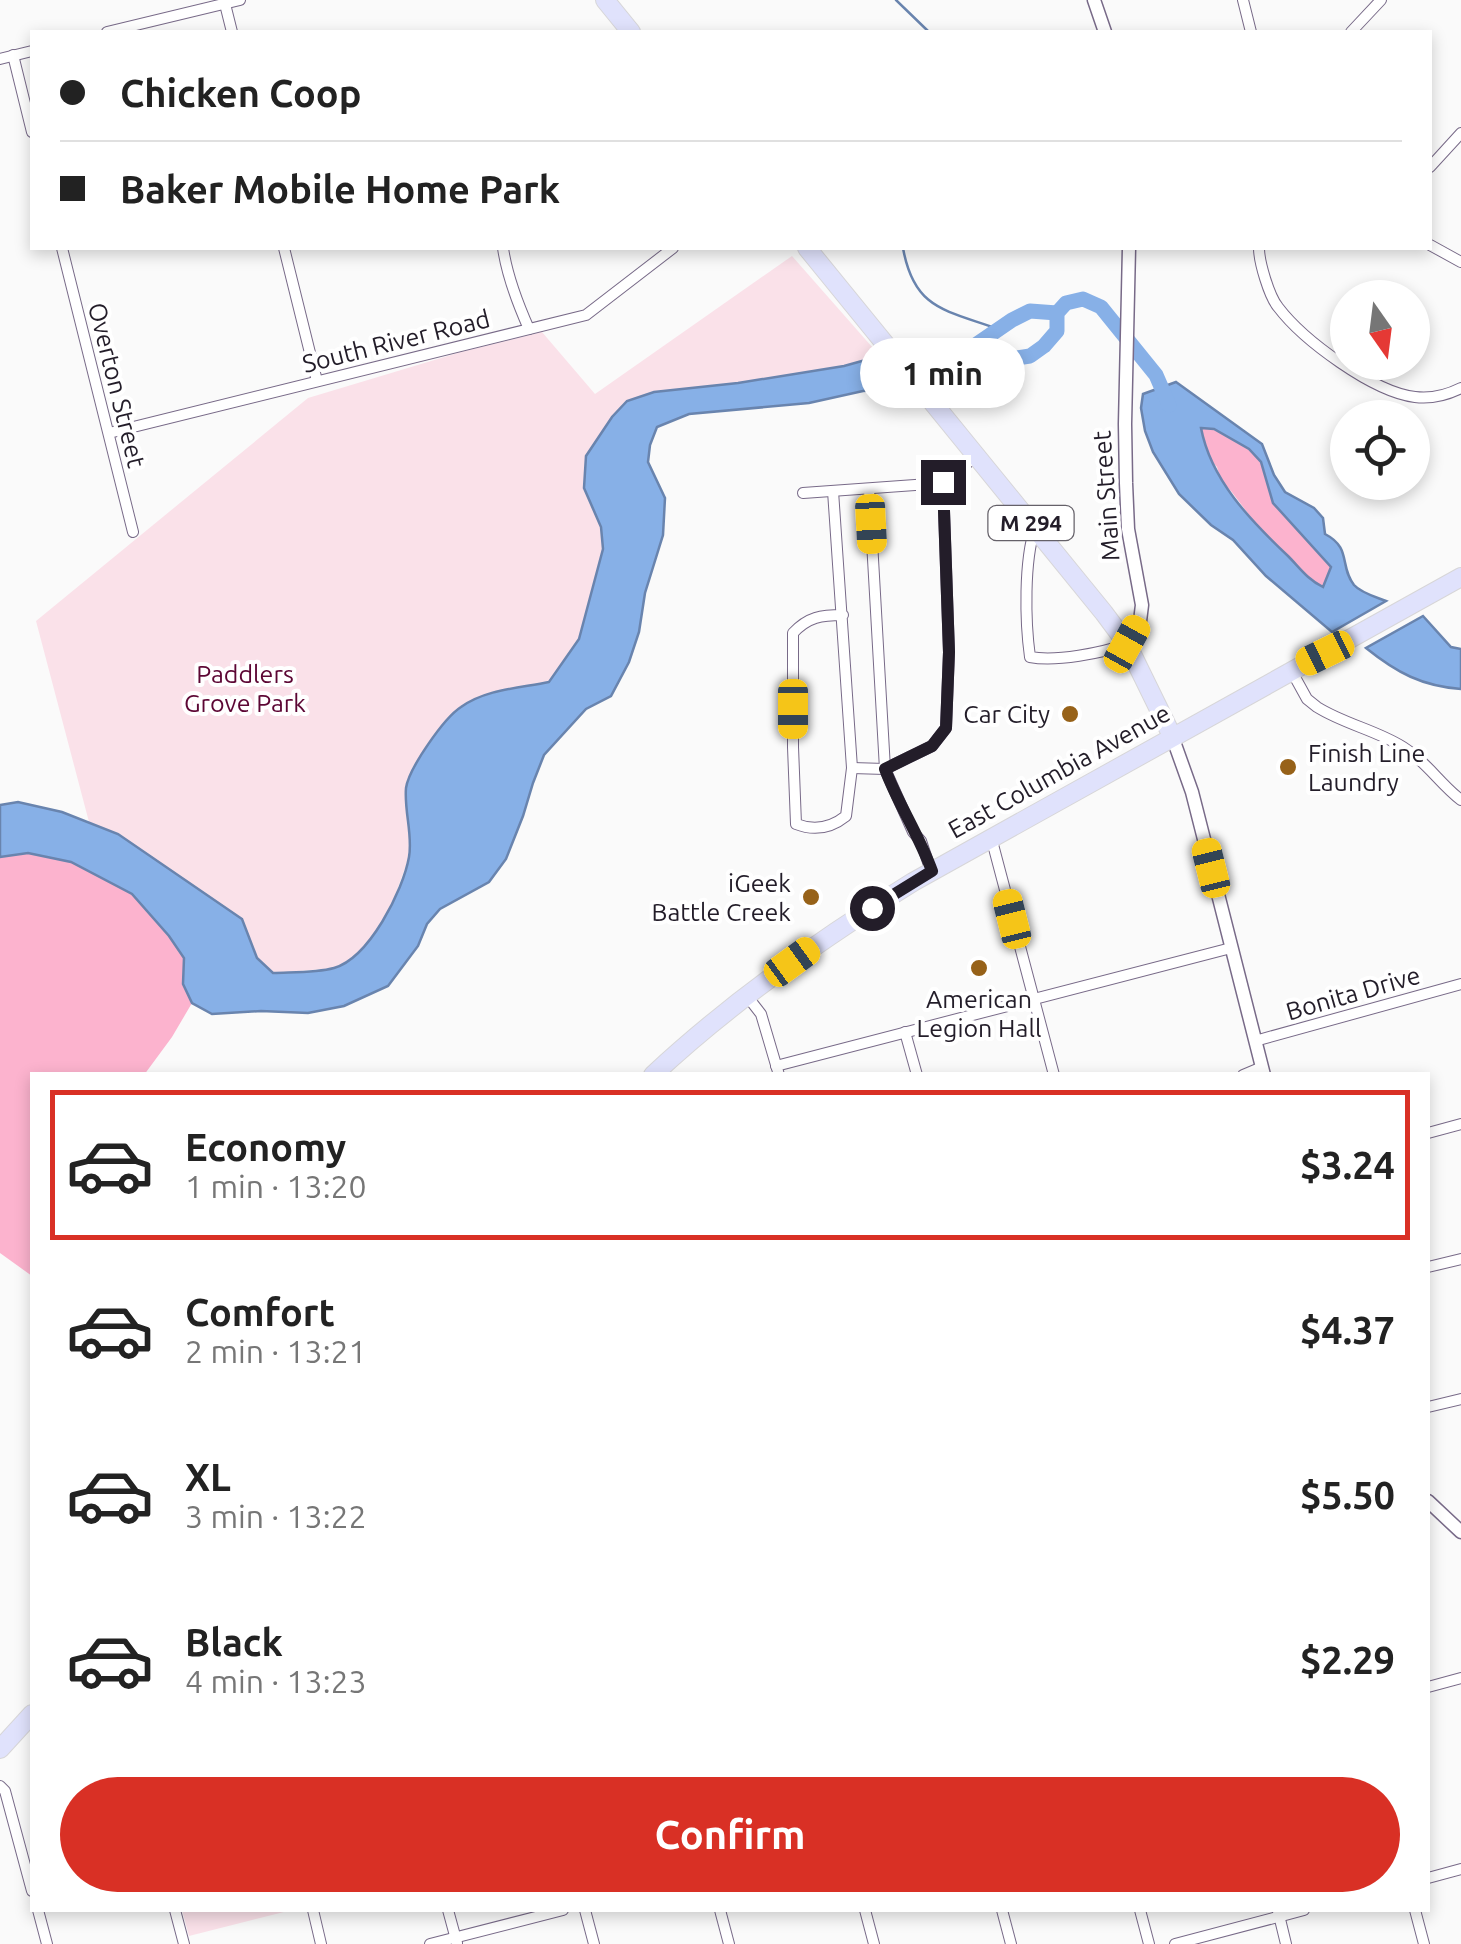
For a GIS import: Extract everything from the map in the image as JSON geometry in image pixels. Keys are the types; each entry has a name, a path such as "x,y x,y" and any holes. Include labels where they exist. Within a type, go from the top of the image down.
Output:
{"main road":[{"path":"604,0 629,30"},
{"name":"M 294","path":"809,250 1127,644 1172,736"},
{"name":"East Columbia Avenue","path":"655,1072 746,996 838,930 929,872 1461,577"},
{"path":"0,1748 30,1716"}],"street":[{"path":"116,30 240,0"},
{"path":"1094,0 1105,30"},
{"path":"1243,0 1250,30"},
{"path":"1352,30 1381,0"},
{"path":"225,4 232,30"},
{"path":"0,59 30,52"},
{"path":"13,56 30,124"},
{"path":"1432,165 1461,133"},
{"path":"1432,246 1461,262"},
{"name":"Overton Street","path":"63,250 132,532"},
{"path":"284,250 317,381"},
{"path":"502,250 511,286 529,329"},
{"name":"South River Road","path":"109,433 586,315 670,250"},
{"name":"Main Street","path":"1127,644 1140,621 1142,605 1128,529 1125,424 1129,250"},
{"path":"1259,250 1275,304 1319,347 1378,385 1415,398 1443,396 1461,388"},
{"path":"803,494 943,482 976,456"},
{"path":"852,768 885,769 932,746 946,728 949,652 943,482"},
{"path":"869,489 885,769 921,841 929,872"},
{"path":"833,492 843,615 852,768 846,816 824,827 807,828 796,824 793,633 816,616 843,615"},
{"path":"1035,528 1030,544 1028,585 1030,656 1058,657 1127,644"},
{"path":"1291,670 1307,699 1317,707 1405,747 1461,800"},
{"path":"1172,736 1192,792 1264,1071"},
{"path":"991,837 1053,1072"},
{"path":"746,996 761,1014 777,1070 906,1032 1231,948"},
{"name":"Bonita Drive","path":"1255,1041 1461,984"},
{"path":"906,1032 916,1072"},
{"path":"1430,1132 1461,1124"},
{"path":"1430,1267 1461,1259"},
{"path":"1430,1406 1461,1398"},
{"path":"1430,1503 1461,1532"},
{"path":"1430,1686 1461,1678"},
{"path":"0,1786 6,1791 30,1883"},
{"path":"1430,1877 1461,1869"},
{"path":"39,1912 47,1944"},
{"path":"176,1912 184,1944"},
{"path":"313,1912 322,1944"},
{"path":"449,1912 456,1941"},
{"path":"430,1944 456,1941 556,1912"},
{"path":"586,1912 594,1944"},
{"path":"721,1912 729,1944"},
{"path":"866,1912 874,1944"},
{"path":"1003,1912 1011,1944"},
{"path":"1141,1912 1149,1944"},
{"path":"1416,1912 1424,1944"},
{"path":"1175,1944 1278,1913 1286,1944"}],"green space":[{"name":"Paddlers Grove Park","path":"792,256 880,356 844,366 738,383 654,392 627,401 612,417 586,456 584,488 601,527 603,549 579,639 549,682 461,706 412,768 406,790 409,857 391,907 369,945 337,968 273,973 257,958 242,919 118,834 89,822 36,621 308,398 542,332 595,394"},
{"path":"183,1912 284,1912 189,1936"}],"shaded area":[{"path":"1201,427 1214,429 1249,449 1261,462 1273,503 1331,567 1322,587 1307,578 1221,482"},
{"path":"27,853 71,862 132,893 184,959 183,984 192,1003 146,1072 30,1072 30,1275 0,1253 0,857"}],"water":[{"path":"880,356 908,388 863,391 809,403 689,414 657,427 648,462 665,498 663,535 629,662 611,696 586,709 544,755 506,859 489,882 440,909 388,986 344,1006 308,1013 212,1014 192,1003 183,984 184,958 132,894 71,862 28,853 0,857 0,805 18,802 62,812 118,834 242,919 257,958 273,973 320,971 347,962 372,937 400,887 410,849 406,788 428,744 454,713 471,701 503,690 549,682 579,639 603,549 601,527 584,488 586,456 612,417 627,401 654,392 738,383 844,366"},
{"path":"1176,382 1262,444 1285,492 1314,508 1323,518 1325,534 1339,545 1354,585 1386,601 1332,632 1266,576 1233,540 1179,494 1145,431 1143,394","holes":["1201,428 1214,429 1249,449 1261,462 1273,503 1331,567 1323,587 1304,573 1234,498 1213,465"]},
{"path":"1423,616 1451,647 1461,649 1461,689 1410,677 1366,648"}],"waterway":[{"path":"896,0 927,30"},
{"path":"903,250 908,269 924,296 948,311 998,329"},
{"path":"873,374 932,366 961,355 1003,360 1030,356 1057,331 1057,313 1066,303 1083,299 1101,307 1156,375 1169,405"},
{"path":"961,355 1030,311 1057,313"}],"place":[{"name":"Car City","path":"1070,714"},
{"name":"Finish Line Laundry","path":"1288,767"},
{"name":"iGeek Battle Creek","path":"811,897"},
{"name":"American Legion Hall","path":"979,968"}],"route":[{"path":"872,908 932,871 885,769 932,746 946,728 949,652 943,482"}]}
